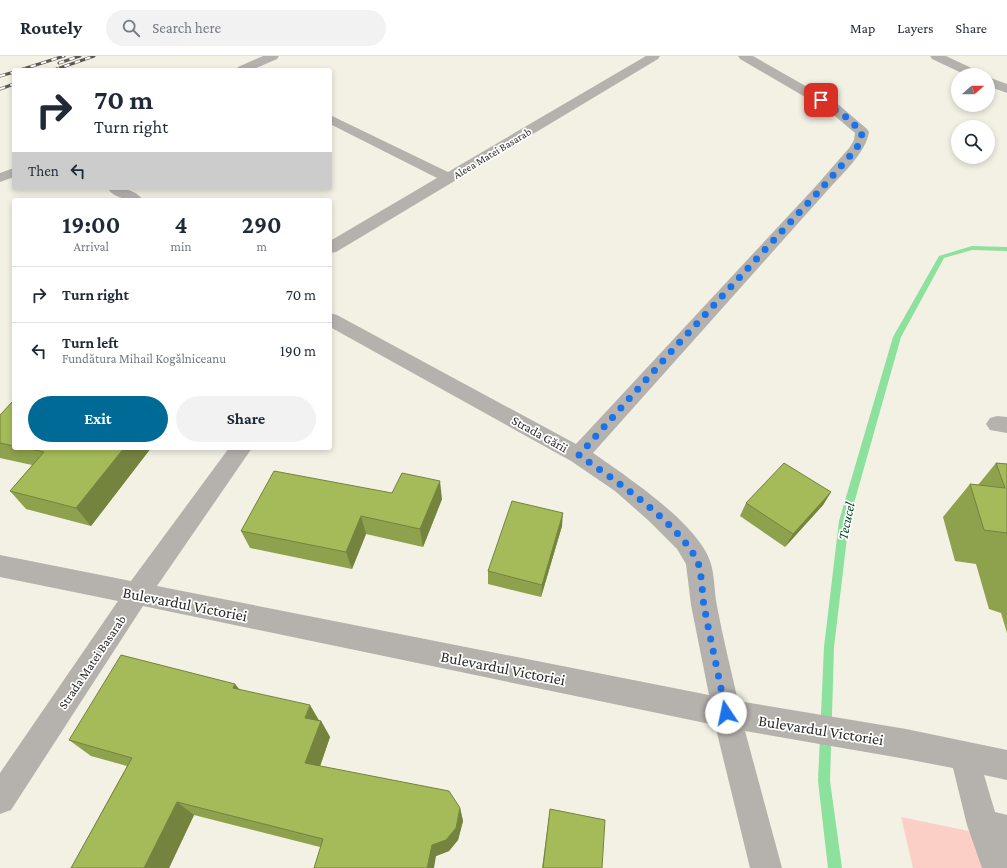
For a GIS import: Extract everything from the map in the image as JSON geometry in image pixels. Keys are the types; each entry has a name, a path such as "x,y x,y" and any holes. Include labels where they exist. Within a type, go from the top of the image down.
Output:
{"street":[{"path":"246,68 273,56"},
{"name":"Aleea Matei Basarab","path":"332,247 654,56"},
{"path":"579,455 678,344 821,189 856,149 861,140 862,132 834,108 744,56"},
{"path":"936,56 961,68"},
{"path":"332,120 449,178"},
{"path":"0,178 12,173"},
{"path":"118,190 132,198"},
{"name":"Strada Gării","path":"332,322 579,455 623,485 657,514 685,542 698,562 704,605 726,713 766,868"},
{"name":"Strada Matei Basarab","path":"0,799 137,594 240,450"},
{"name":"Bulevardul Victoriei","path":"0,566 761,720 906,744 1007,765"},
{"path":"964,756 995,828 998,868"}],"shaded area":[{"path":"901,817 1007,839 1007,868 913,868"}],"building":[{"path":"12,402 12,446 0,443 0,415"},
{"path":"34,450 122,450 76,508 10,491 44,452"},
{"path":"784,463 831,492 793,534 746,503"},
{"path":"996,463 1007,464 1007,533 984,530 970,484 1005,488"},
{"path":"274,471 392,493 402,473 440,481 420,529 361,516 346,552 241,531"},
{"path":"512,501 563,513 542,585 488,571"},
{"path":"121,655 235,684 233,688 310,705 305,718 321,721 305,763 449,791 460,808 456,828 446,840 432,845 427,868 314,868 323,839 177,802 144,868 71,868 132,758 69,740"},
{"path":"550,809 605,820 602,868 543,868"}],"waterway":[{"name":"Tecucel","path":"835,868 824,781 829,647 844,521 897,337 941,257 972,248 1007,249"}],"railway":[{"path":"26,68 64,56"},
{"path":"59,63 80,56"},
{"path":"60,68 94,56"},
{"path":"0,76 12,73"},
{"path":"0,89 12,85"}],"route":[{"path":"726,713 704,605 698,562 685,542 657,514 623,485 579,455 856,149 861,140 862,132 846,117 821,100"}]}
